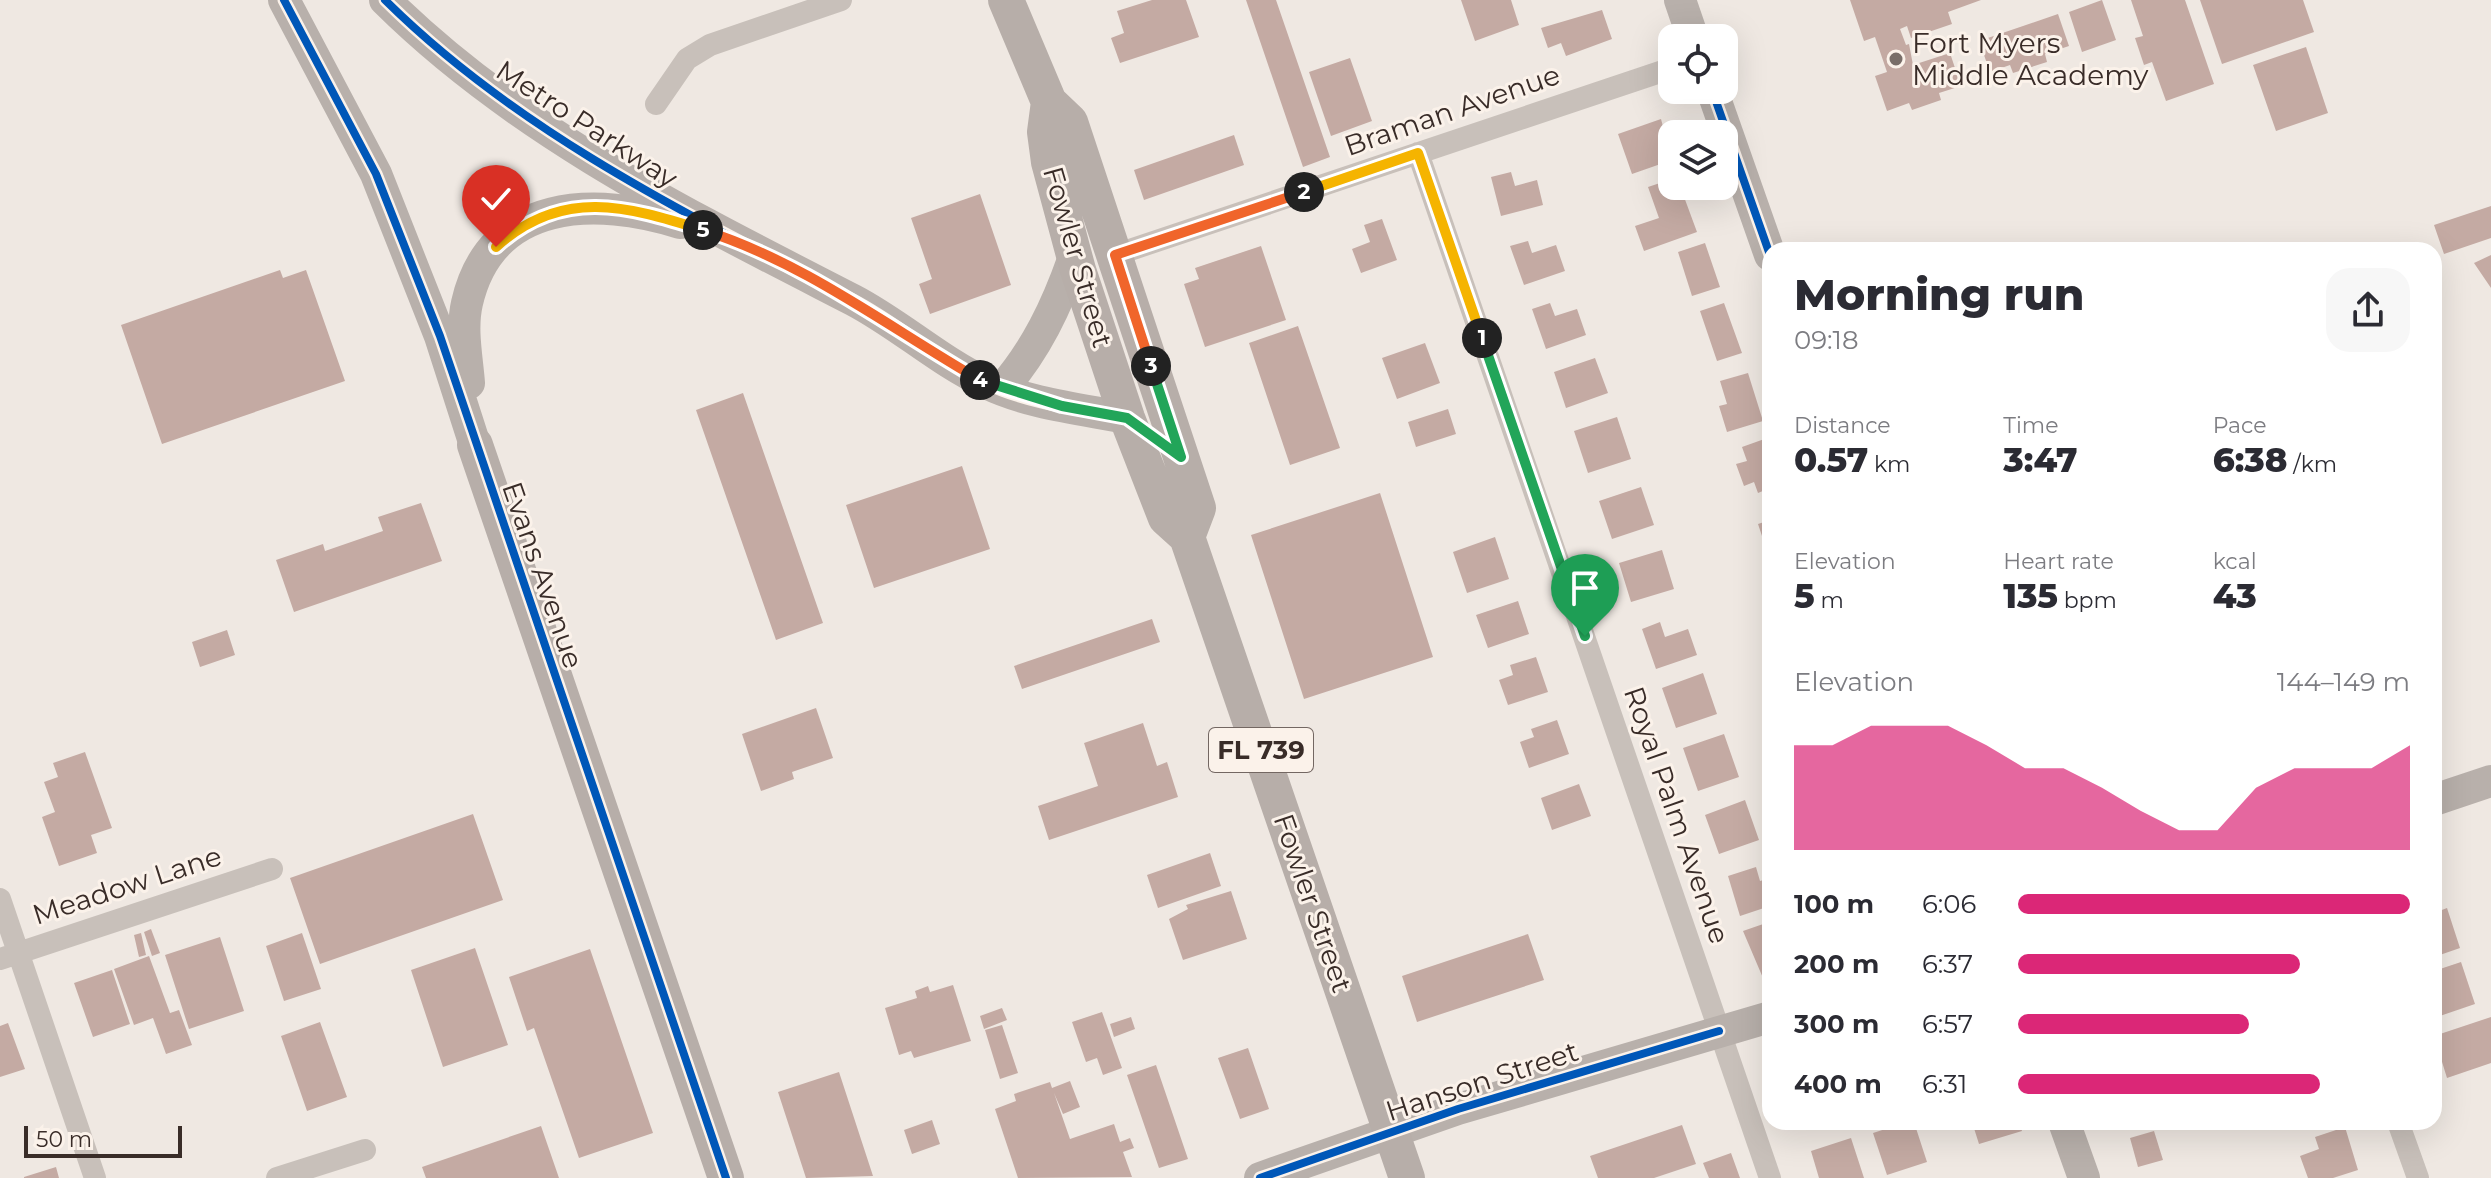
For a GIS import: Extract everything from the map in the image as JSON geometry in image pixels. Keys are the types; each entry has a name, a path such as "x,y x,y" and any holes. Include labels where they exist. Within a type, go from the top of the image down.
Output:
{"main road":[{"name":"Evans Avenue","path":"284,0 376,174 440,336 726,1178"},
{"name":"Metro Parkway","path":"385,0 449,59 603,167 733,240 863,305 973,375 1002,389 1127,418"},
{"name":"Fowler Street","path":"1006,0 1047,117 1049,162 1074,257 1127,418 1166,518 1187,537 1407,1178"},
{"path":"1680,0 1688,24"},
{"path":"1717,104 1765,242"},
{"name":"Fowler Street","path":"1047,117 1070,122 1115,255 1198,508 1187,537"},
{"path":"475,445 465,341 467,302 484,263 513,231 552,211 600,207 656,215 733,240"},
{"path":"1002,389 1027,360 1061,295 1074,257"},
{"path":"1127,418 1181,457"},
{"path":"2442,797 2491,781"},
{"name":"Hanson Street","path":"1260,1178 1392,1132 1762,1019"},
{"path":"2067,1130 2084,1178"}],"street":[{"path":"656,104 687,59 710,45 841,0"},
{"name":"Braman Avenue","path":"1115,255 1658,73"},
{"name":"Royal Palm Avenue","path":"1418,153 1770,1178"},
{"name":"Meadow Lane","path":"9,956 272,869"},
{"path":"0,899 9,956 95,1178"},
{"path":"2401,1130 2418,1178"},
{"path":"277,1178 365,1150"}],"building":[{"path":"1152,0 1186,0 1199,37 1120,63 1111,38 1124,33 1117,11"},
{"path":"1246,0 1276,0 1330,157 1303,167"},
{"path":"1461,0 1511,0 1519,25 1475,41"},
{"name":"Fort Myers Middle Academy","path":"1850,0 1981,0 1948,12 1952,24 1911,38 1907,26 1900,29 1906,45 1909,44 1913,65 1950,53 1961,86 1939,93 1941,100 1912,110 1909,103 1887,111 1875,76 1887,72 1875,37 1864,41"},
{"name":"Fort Myers Middle Academy","path":"2102,0 2116,40 2082,52 2069,12"},
{"name":"Fort Myers Middle Academy","path":"2131,0 2185,0 2214,84 2166,101 2152,62 2144,65 2135,38 2143,36"},
{"name":"Fort Myers Middle Academy","path":"2200,0 2303,0 2314,32 2222,64"},
{"path":"1602,10 1612,39 1566,56 1561,43 1548,48 1541,28"},
{"name":"Fort Myers Middle Academy","path":"2058,14 2069,46 2045,54 2047,62 2013,73 2010,65 1990,72 1979,41"},
{"path":"2306,47 2328,113 2276,131 2253,65"},
{"path":"1350,58 1372,121 1331,136 1309,72"},
{"path":"1658,120 1658,165 1632,174 1618,134"},
{"path":"1234,135 1244,165 1144,200 1134,170"},
{"path":"1511,172 1515,186 1537,180 1543,205 1501,216 1491,177"},
{"path":"1658,184 1658,200 1685,200 1697,232 1644,251 1635,226 1659,218 1648,187"},
{"path":"980,194 1011,285 930,314 919,284 932,279 911,218"},
{"path":"2491,206 2491,238 2444,254 2434,225"},
{"path":"1382,219 1397,260 1361,273 1352,249 1370,242 1364,225"},
{"path":"1528,241 1532,253 1556,245 1565,271 1524,285 1510,246"},
{"path":"1705,243 1720,287 1692,296 1678,252"},
{"path":"1261,246 1286,320 1205,347 1184,284 1199,279 1195,268"},
{"path":"2491,255 2491,288 2474,263"},
{"path":"280,270 283,278 306,270 345,381 162,444 121,325"},
{"path":"1550,303 1555,316 1577,309 1586,335 1546,349 1532,309"},
{"path":"1724,303 1742,353 1717,361 1700,311"},
{"path":"1298,326 1340,448 1290,465 1249,343"},
{"path":"1425,343 1440,383 1397,399 1382,358"},
{"path":"1595,358 1608,393 1566,408 1554,372"},
{"path":"1748,373 1762,421 1727,432 1719,406 1727,404 1720,381"},
{"path":"743,393 823,623 776,640 696,410"},
{"path":"1448,409 1456,434 1416,447 1408,422"},
{"path":"1617,417 1631,459 1588,473 1574,431"},
{"path":"1762,440 1762,491 1758,493 1754,482 1744,486 1736,464 1747,461 1742,447"},
{"path":"962,466 990,549 874,588 846,505"},
{"path":"1641,487 1654,525 1612,539 1599,501"},
{"path":"1380,493 1433,657 1304,699 1251,535"},
{"path":"421,503 442,561 294,612 276,560 323,544 325,551 383,531 378,517"},
{"path":"1495,537 1509,579 1467,593 1453,552"},
{"path":"1662,550 1674,589 1631,602 1619,563"},
{"path":"1518,601 1529,634 1488,648 1476,615"},
{"path":"1152,619 1160,642 1022,689 1014,666"},
{"path":"1660,622 1665,637 1688,629 1697,655 1656,669 1642,629"},
{"path":"227,630 235,655 200,667 192,642"},
{"path":"1536,657 1548,692 1508,705 1499,680 1513,675 1510,665"},
{"path":"1703,673 1717,714 1676,728 1662,688"},
{"path":"816,708 833,758 792,772 794,779 761,791 742,734"},
{"path":"1557,720 1569,754 1529,768 1520,742 1534,737 1531,729"},
{"path":"1143,723 1157,766 1167,762 1178,797 1049,840 1038,806 1098,786 1084,743"},
{"path":"1724,734 1739,777 1698,791 1683,748"},
{"path":"85,752 112,828 91,835 97,853 59,866 42,817 55,812 44,782 58,777 53,763"},
{"path":"1579,784 1591,816 1552,830 1541,798"},
{"path":"1745,800 1759,840 1719,854 1705,815"},
{"path":"473,814 503,900 320,964 290,878"},
{"path":"1210,853 1221,886 1158,908 1147,875"},
{"path":"1756,867 1762,880 1762,909 1740,916 1728,876"},
{"path":"1231,891 1247,939 1183,960 1169,919 1188,909 1186,905"},
{"path":"2447,908 2460,948 2442,954 2442,910"},
{"path":"1762,924 1762,976 1743,931"},
{"path":"151,929 160,953 152,956 144,932"},
{"path":"141,933 146,955 139,957 134,935"},
{"path":"302,933 321,989 284,1001 266,946"},
{"path":"1528,934 1544,980 1417,1022 1402,976"},
{"path":"220,937 244,1011 189,1029 165,955"},
{"path":"475,948 508,1045 443,1067 411,970"},
{"path":"590,949 653,1133 579,1158 534,1028 527,1031 509,977"},
{"path":"149,956 170,1013 179,1010 192,1045 166,1054 153,1018 134,1025 114,969"},
{"path":"2461,962 2475,1004 2442,1015 2442,968"},
{"path":"112,970 130,1024 93,1037 74,983"},
{"path":"953,985 971,1041 914,1058 911,1051 899,1055 885,1008 917,998 915,991 928,986 930,992"},
{"path":"1002,1008 1007,1020 984,1029 980,1016"},
{"path":"1102,1012 1122,1068 1103,1075 1097,1058 1086,1062 1072,1022"},
{"path":"1131,1017 1135,1029 1114,1037 1110,1024"},
{"path":"2491,1017 2491,1063 2447,1078 2442,1062 2442,1033"},
{"path":"320,1022 347,1097 307,1111 281,1036"},
{"path":"8,1023 25,1069 0,1077 0,1026"},
{"path":"1002,1025 1018,1073 1000,1079 985,1030"},
{"path":"1248,1048 1269,1109 1240,1119 1218,1058"},
{"path":"1156,1065 1188,1159 1159,1168 1127,1075"},
{"path":"839,1072 873,1176 806,1178 778,1092"},
{"path":"1070,1081 1080,1107 1063,1114 1054,1093 1070,1139 1114,1124 1120,1142 1130,1138 1134,1148 1123,1152 1132,1177 1018,1178 995,1109 1016,1101 1014,1094 1050,1082 1052,1088"},
{"path":"932,1120 940,1144 912,1154 904,1130"},
{"path":"1682,1125 1696,1164 1654,1178 1598,1178 1590,1156"},
{"path":"541,1126 559,1178 426,1178 422,1167"},
{"path":"1917,1130 1927,1162 1887,1175 1873,1133"},
{"path":"1975,1130 2022,1131 1979,1144"},
{"path":"2346,1130 2358,1170 2333,1178 2308,1178 2300,1156 2319,1149 2315,1137"},
{"path":"2154,1131 2163,1160 2138,1167 2130,1138"},
{"path":"1851,1138 1864,1178 1819,1178 1811,1151"},
{"path":"1731,1153 1740,1178 1709,1178 1703,1163"},
{"path":"56,1167 59,1178 24,1178 24,1177"}],"cycle path":[{"path":"284,0 376,174 440,336 726,1178"},
{"path":"385,0 491,91 548,131 667,203 870,310 969,374 1020,396 1127,418"},
{"path":"1717,104 1765,242"},
{"path":"1260,1178 1458,1109 1719,1031"}],"place":[{"name":"Fort Myers Middle Academy","path":"1896,59"}],"route":[{"path":"496,247 513,231 552,211 600,207 656,215 733,240 818,282 863,305 987,383 1062,406 1127,418 1181,457 1115,255 1418,153 1585,636"}]}
